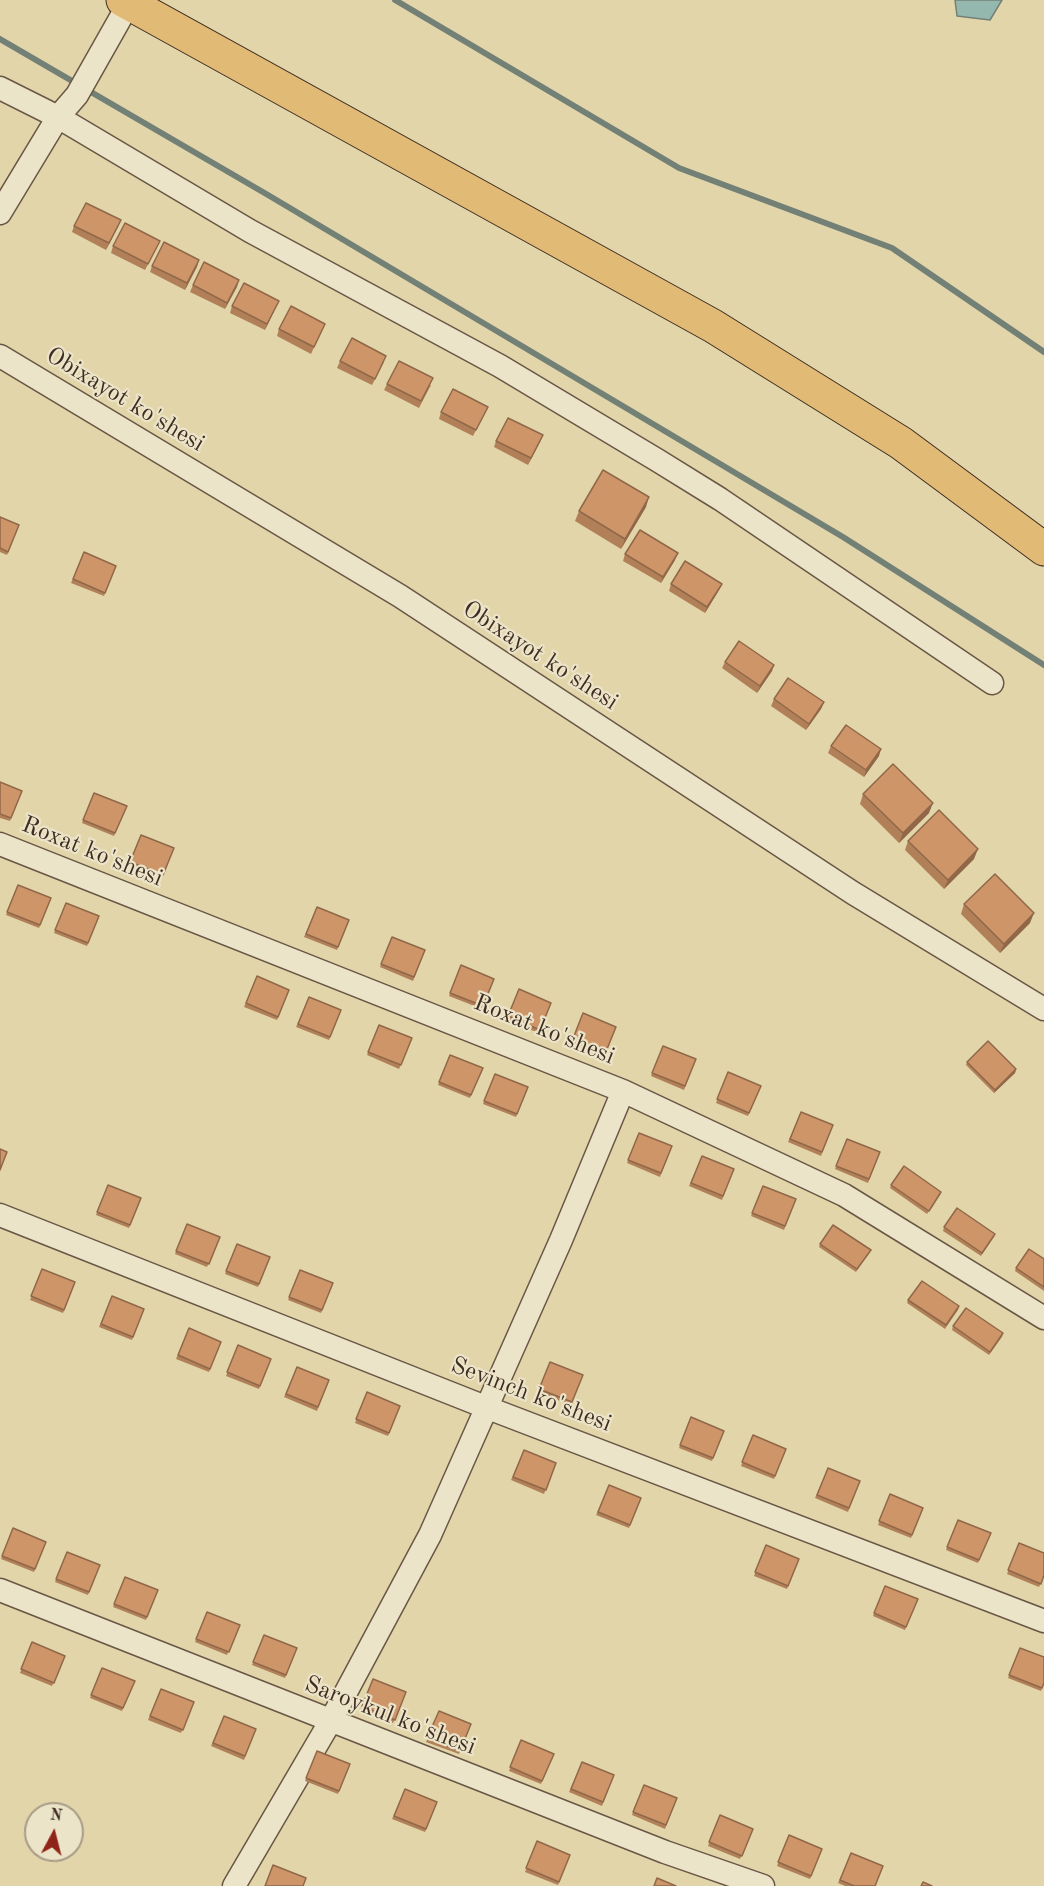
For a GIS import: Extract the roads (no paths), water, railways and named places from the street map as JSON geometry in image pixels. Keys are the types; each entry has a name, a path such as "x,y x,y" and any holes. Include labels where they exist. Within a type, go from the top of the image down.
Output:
{"highway":[{"path":"126,2 713,326 901,443 1044,549"}],"street":[{"path":"0,213 58,117 78,95 105,49 126,2"},
{"path":"0,88 58,117 250,231 500,366 693,482 992,683"},
{"name":"Obixayot ko'shesi","path":"0,357 400,596 853,893 1044,1010"},
{"name":"Roxat ko'shesi","path":"0,844 623,1091 844,1195 1044,1318"},
{"path":"234,1886 330,1722 430,1535 488,1408 623,1091"},
{"name":"Sevinch ko'shesi","path":"0,1215 488,1408 1044,1621"},
{"name":"Saroykul ko'shesi","path":"0,1590 653,1848 763,1886"}],"water":[{"path":"955,0 1002,0 990,20 957,16"}],"waterway":[{"path":"395,0 679,168 892,248 1044,352"},
{"path":"0,39 268,195 843,537 1044,665"}]}
